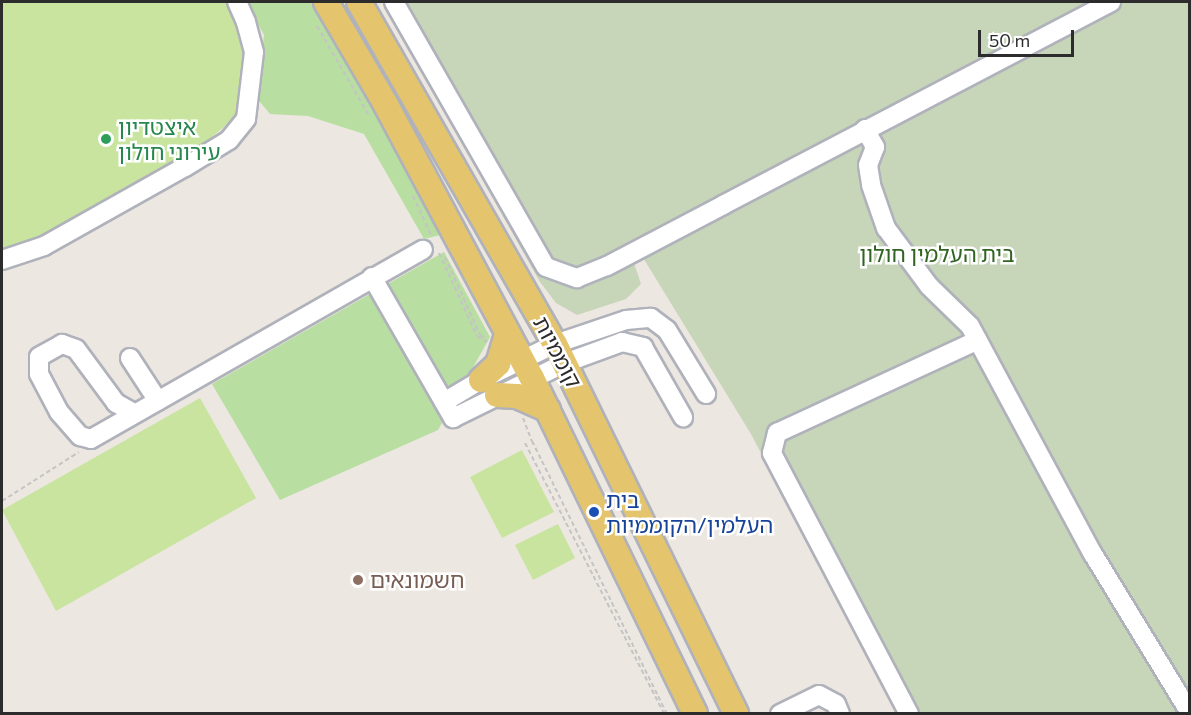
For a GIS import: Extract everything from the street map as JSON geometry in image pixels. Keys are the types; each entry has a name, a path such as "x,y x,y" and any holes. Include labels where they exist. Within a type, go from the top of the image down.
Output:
{"main road":[{"name":"קוממיות","path":"326,2 385,103 516,356 548,411 689,709"},
{"name":"קוממיות","path":"359,2 560,353 736,714"},
{"path":"516,356 498,364 489,387 517,396 548,411"}],"street":[{"path":"2,260 44,246 229,140 246,120 254,52 246,22 237,2"},
{"path":"394,2 546,267 577,278 649,244 1111,2"},
{"path":"865,129 874,147 868,165 870,185 886,228 929,286 970,326 1093,554 1190,713"},
{"path":"134,413 116,404 76,350 62,344 35,356 39,374 59,412 80,436 91,439 372,277 431,247"},
{"path":"372,277 448,410 489,387 516,356 560,353 622,342 643,347 683,417"},
{"path":"560,353 582,334 626,320 651,318 667,330 706,394"},
{"path":"909,714 772,453 777,433 978,340"},
{"path":"130,358 158,401"},
{"path":"780,714 805,708 819,694 836,704 840,714"}],"path":[{"path":"316,23 375,125"},
{"path":"408,187 431,247 477,336 516,356"},
{"path":"521,412 532,441 666,714"},
{"path":"2,501 78,453 91,439"},
{"path":"525,443 666,714"}],"green space":[{"name":"איצטדיון עירוני חולון","path":"2,2 228,2 248,53 238,115 181,163 47,239 2,251"},
{"path":"246,2 312,2 444,234 424,239 364,134 308,116 270,114 256,97 264,35"},
{"name":"בית העלמין חולון","path":"383,2 1189,2 1189,713 898,713 751,434 642,256 633,260 641,284 626,299 577,315 556,303 540,282"},
{"path":"444,252 490,337 438,430 280,500 212,384"},
{"path":"200,398 256,498 56,611 2,510"},
{"path":"522,450 554,512 502,538 470,477"},
{"path":"558,524 575,558 533,580 515,545"}],"place":[{"name":"איצטדיון עירוני חולון","path":"106,139"},
{"name":"בית העלמין/הקוממיות","path":"594,512"},
{"name":"חשמונאים","path":"358,580"}]}
